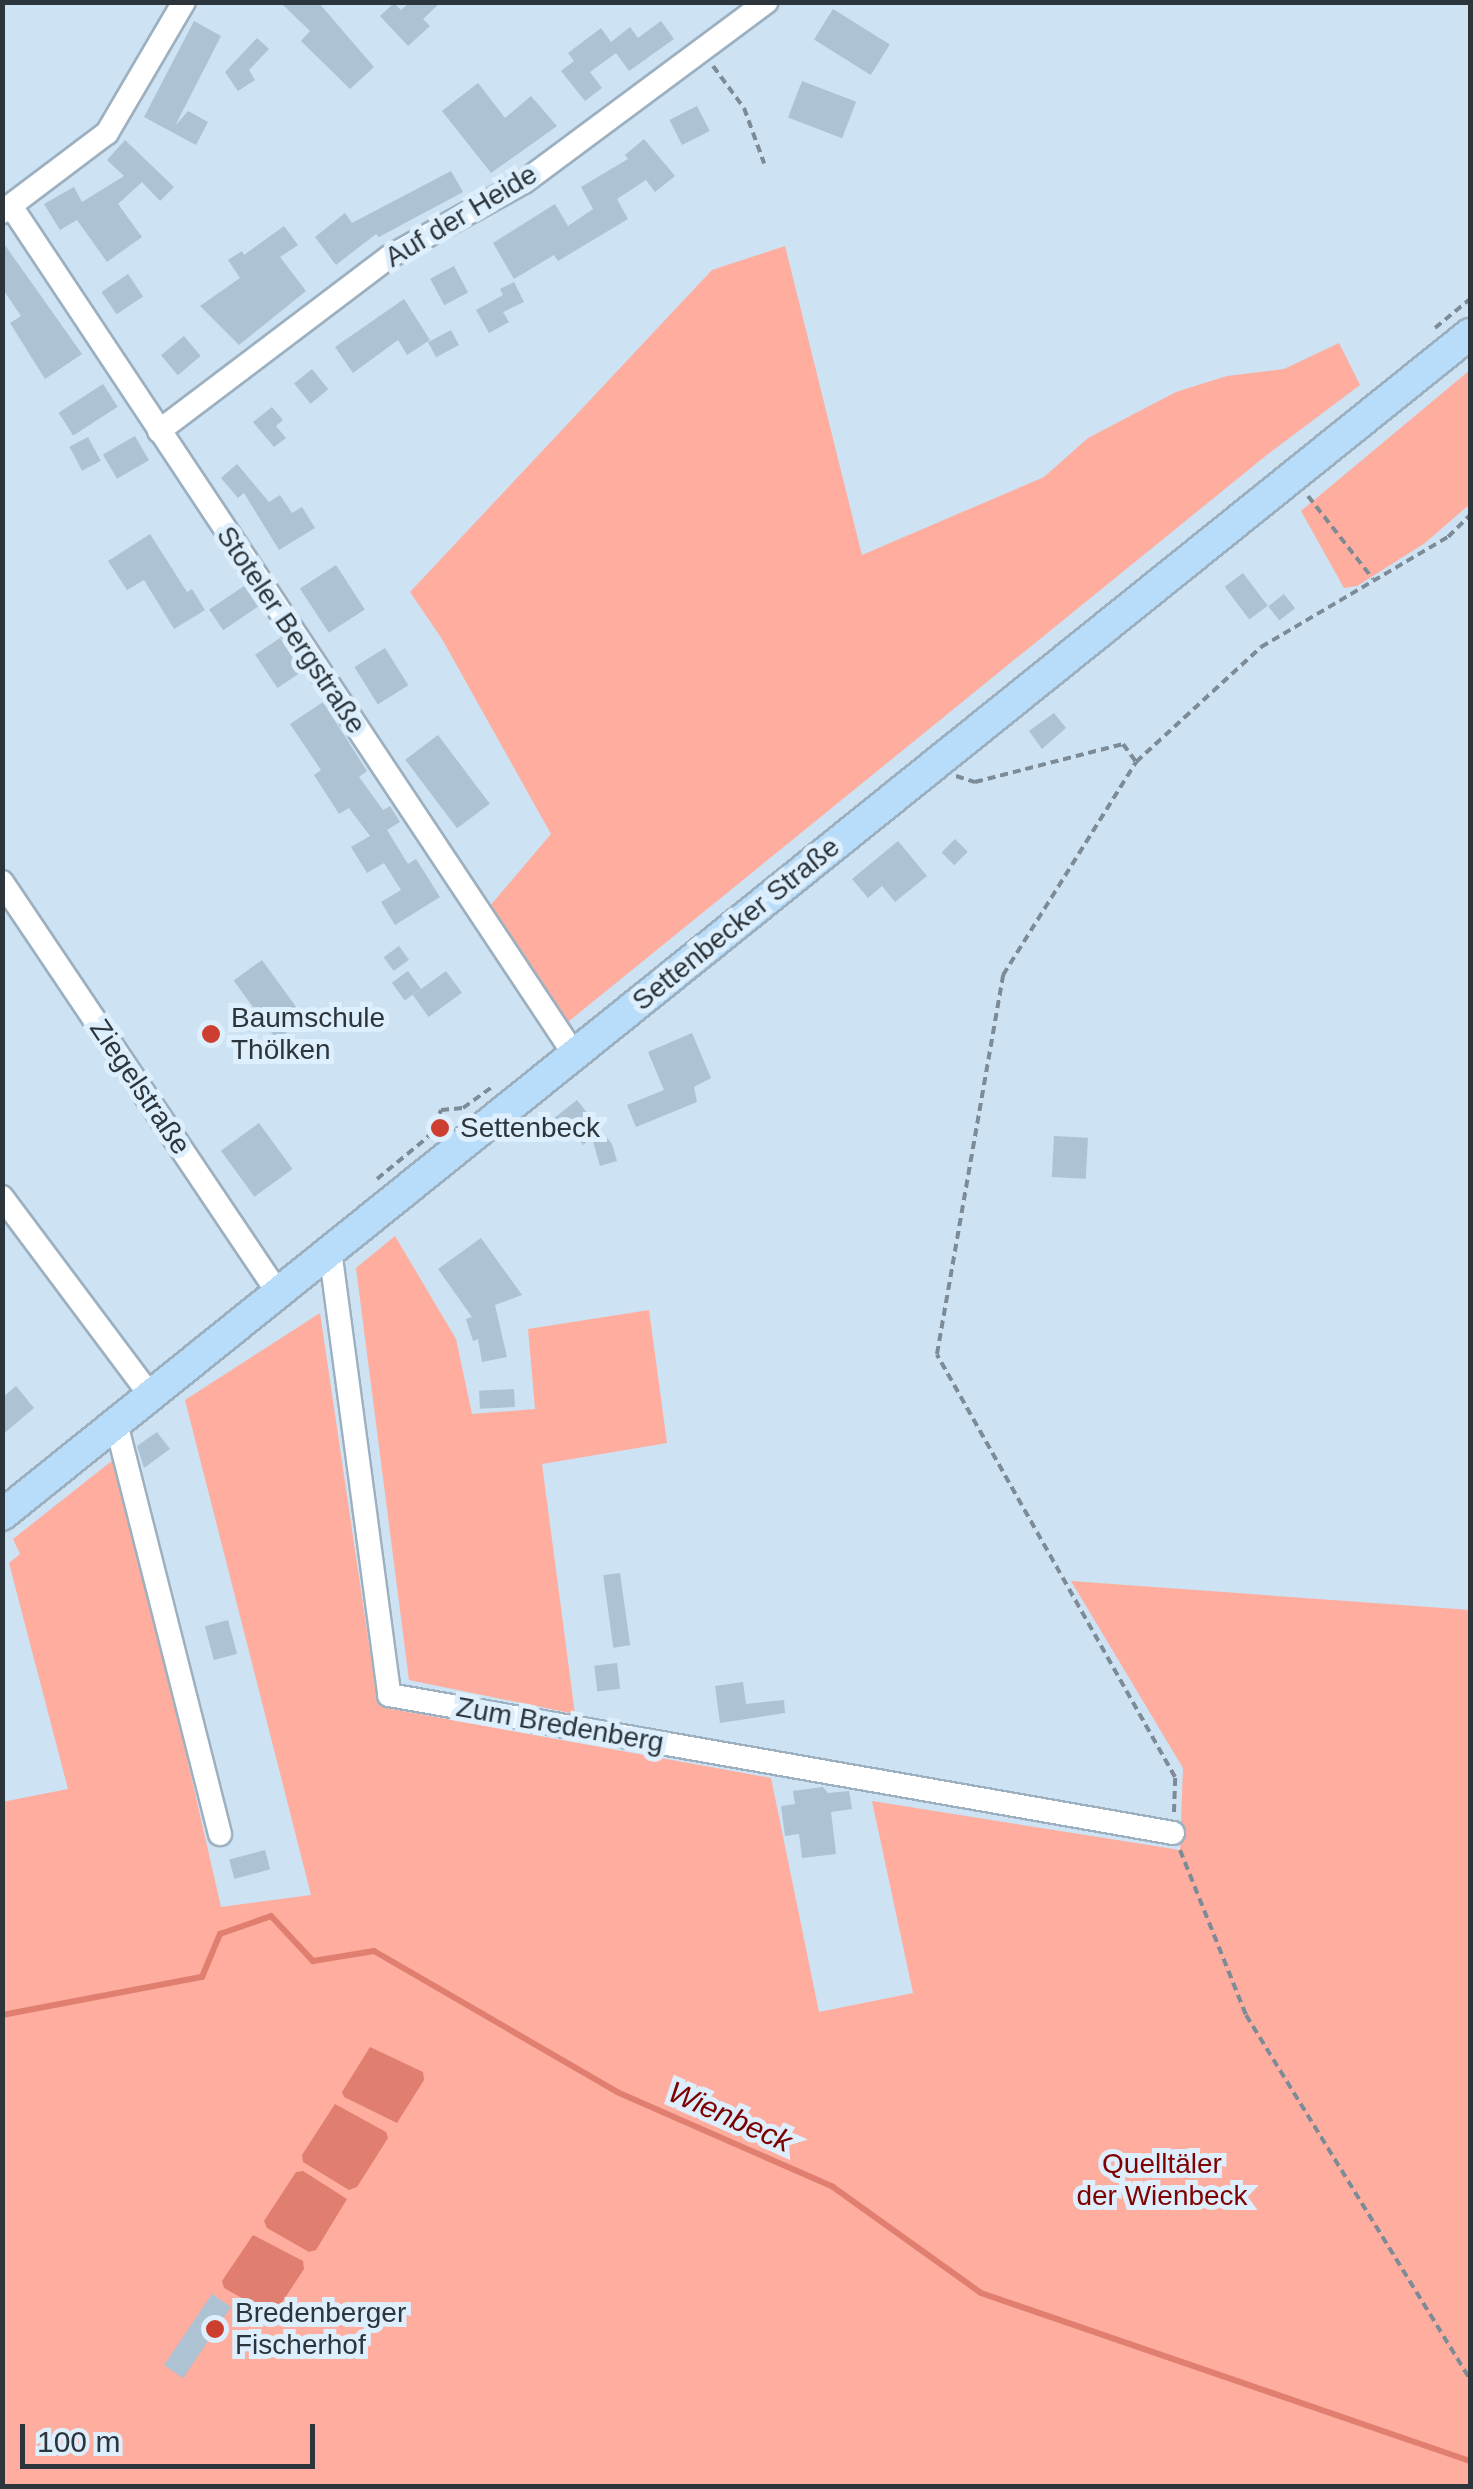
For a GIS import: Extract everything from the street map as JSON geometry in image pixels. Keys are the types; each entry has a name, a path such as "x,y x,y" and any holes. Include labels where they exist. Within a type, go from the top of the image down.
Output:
{"main road":[{"name":"Settenbecker Straße","path":"2,1515 1470,334"}],"street":[{"path":"7,209 107,133 184,2"},
{"name":"Auf der Heide","path":"159,432 389,257 524,182 766,2"},
{"name":"Stoteler Bergstraße","path":"7,209 574,1054"},
{"name":"Ziegelstraße","path":"2,882 278,1292"},
{"path":"2,1196 151,1396"},
{"name":"Zum Bredenberg","path":"330,1250 390,1695 1173,1833"},
{"path":"116,1423 220,1834"}],"path":[{"path":"702,50 744,108 764,162"},
{"path":"1305,492 1374,580"},
{"path":"1470,515 1448,537 1261,647 1136,762 1004,975 938,1354 1175,1777 1173,1833 1246,2015 1470,2379"},
{"path":"928,768 975,782 1122,744 1136,762"}],"green space":[{"path":"785,246 862,555 1044,477 1088,438 1176,392 1227,376 1284,369 1339,343 1360,385 1268,454 563,1026 489,907 551,834 442,639 410,592 712,270"},
{"path":"1470,370 1470,504 1425,543 1357,586 1344,588 1301,511"},
{"path":"395,1236 456,1339 472,1414 535,1409 528,1329 649,1310 667,1443 542,1464 575,1714 409,1680 356,1268"},
{"name":"Quelltäler der Wienbeck","path":"320,1313 377,1699 386,1708 771,1778 819,2012 913,1993 872,1801 1180,1850 1183,1768 1071,1581 1470,1610 1470,2486 3,2486 2,1802 68,1789 9,1563 20,1554 13,1539 118,1456 221,1907 311,1895 185,1400"}],"shaded area":[{"path":"370,2047 423,2072 424,2080 397,2123 344,2097 342,2092"},
{"path":"335,2104 386,2132 388,2138 357,2187 349,2190 303,2162 302,2155"},
{"path":"303,2171 347,2199 316,2250 309,2252 267,2228 264,2221 296,2172"},
{"path":"253,2235 303,2261 304,2269 277,2310 265,2311 224,2288 222,2281"}],"building":[{"path":"280,2 318,2 374,67 350,89 301,41 310,31"},
{"path":"410,2 441,2 423,19 430,26 408,46 380,16 394,3 401,10"},
{"path":"833,9 890,45 871,75 814,40"},
{"path":"194,21 221,36 175,126 188,111 208,122 196,145 144,117"},
{"path":"661,21 674,39 629,71 616,53 590,72 602,88 585,101 561,71 574,61 568,53 601,28 611,42 630,27 638,38"},
{"path":"257,38 269,49 249,70 255,80 238,91 225,72"},
{"path":"802,81 856,102 842,138 788,117"},
{"path":"478,83 505,118 531,96 557,126 491,173 442,111"},
{"path":"697,106 710,131 682,145 669,120"},
{"path":"644,139 675,176 655,192 646,180 617,199 628,219 558,261 554,255 514,279 493,243 555,204 568,226 593,209 581,187 628,159 625,155"},
{"path":"125,140 174,187 160,201 142,182 118,204 142,237 107,262 77,220 60,230 44,204 74,187 82,202 124,176 107,160"},
{"path":"451,171 463,192 379,237 376,234 336,265 315,237 345,213 352,223"},
{"path":"284,226 298,245 280,257 306,291 239,345 200,306 240,278 228,260 242,251 244,255"},
{"path":"2,241 82,354 45,379 10,323 21,316 2,288"},
{"path":"454,266 468,292 444,305 430,279"},
{"path":"128,274 143,296 117,314 101,292"},
{"path":"514,282 524,302 503,312 509,322 489,333 476,310 503,295 500,289"},
{"path":"404,299 430,340 407,355 398,340 353,373 335,347"},
{"path":"451,330 459,345 436,357 428,342"},
{"path":"184,336 201,356 178,375 161,355"},
{"path":"312,369 328,389 310,404 294,383"},
{"path":"103,384 118,407 73,436 59,413"},
{"path":"272,407 283,420 276,426 286,438 274,447 253,422"},
{"path":"135,436 149,460 117,479 103,454"},
{"path":"88,437 101,461 82,471 69,447"},
{"path":"237,464 269,502 280,495 292,513 302,507 315,528 279,550 244,493 238,498 221,478"},
{"path":"150,534 187,592 192,589 205,610 174,629 144,580 127,590 108,561"},
{"path":"336,565 365,609 329,633 300,588"},
{"path":"1243,573 1268,606 1249,620 1225,587"},
{"path":"244,586 258,607 223,630 209,609"},
{"path":"1284,594 1295,608 1279,620 1268,606"},
{"path":"280,638 302,671 277,688 255,655"},
{"path":"385,648 408,685 378,704 354,667"},
{"path":"323,702 367,771 359,777 383,810 390,806 400,822 387,830 408,864 416,859 440,897 395,925 381,902 401,890 384,863 367,873 351,847 370,836 349,808 339,814 314,775 321,770 290,724"},
{"path":"1054,713 1066,728 1042,749 1029,731"},
{"path":"438,735 490,804 457,828 405,760"},
{"path":"955,839 968,852 954,865 942,852"},
{"path":"898,841 927,876 895,902 882,886 868,898 852,879"},
{"path":"399,946 409,960 394,971 384,957"},
{"path":"262,960 305,1019 277,1040 234,981"},
{"path":"408,971 421,989 405,1001 392,983"},
{"path":"446,971 462,993 429,1017 413,995"},
{"path":"692,1033 711,1078 694,1087 697,1102 636,1127 627,1105 664,1090 648,1052"},
{"path":"577,1100 612,1144 617,1161 600,1166 592,1138 583,1145 573,1132 563,1140 549,1122"},
{"path":"259,1123 293,1169 254,1197 221,1151"},
{"path":"1054,1136 1088,1138 1086,1179 1052,1177"},
{"path":"481,1238 522,1295 495,1305 507,1357 482,1362 478,1339 473,1341 466,1319 472,1317 438,1269"},
{"path":"16,1386 34,1408 2,1435 2,1398"},
{"path":"514,1389 515,1407 480,1409 479,1391"},
{"path":"157,1432 170,1449 144,1468 137,1446"},
{"path":"620,1573 630,1645 613,1648 603,1575"},
{"path":"228,1620 237,1654 214,1660 205,1626"},
{"path":"617,1663 620,1689 597,1692 594,1666"},
{"path":"743,1682 746,1704 784,1700 785,1713 720,1723 715,1686"},
{"path":"823,1787 828,1793 849,1791 852,1809 831,1812 836,1854 802,1858 799,1834 785,1836 781,1806 795,1804 793,1791"},
{"path":"265,1850 270,1869 234,1879 229,1860"},
{"path":"212,2294 231,2307 183,2378 164,2365"}],"waterway":[{"name":"Wienbeck","path":"2,2015 202,1977 220,1934 271,1916 313,1961 374,1951 617,2092 833,2187 981,2293 1470,2461"}],"place":[{"name":"Baumschule Thölken","path":"211,1034"},
{"name":"Settenbeck","path":"440,1128"},
{"name":"Bredenberger Fischerhof","path":"215,2329"}]}
